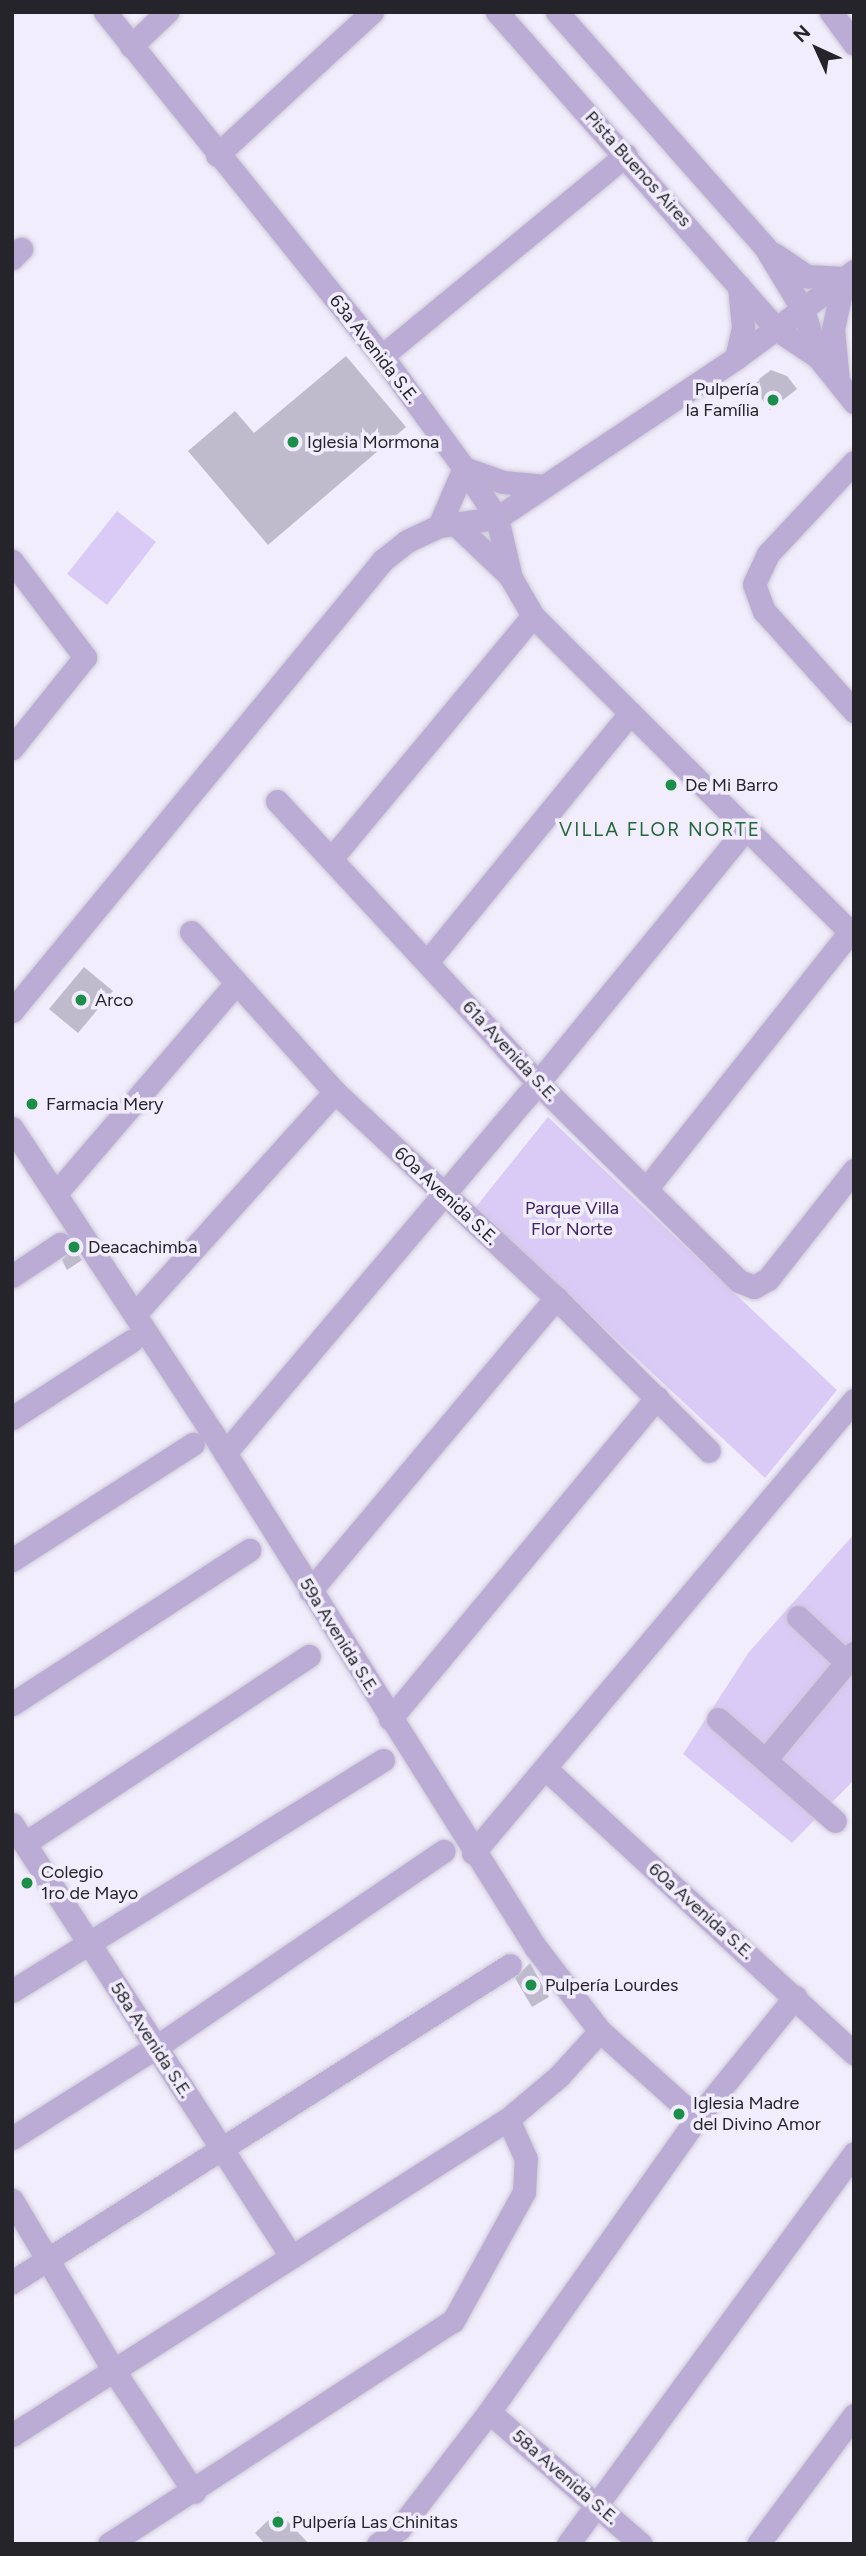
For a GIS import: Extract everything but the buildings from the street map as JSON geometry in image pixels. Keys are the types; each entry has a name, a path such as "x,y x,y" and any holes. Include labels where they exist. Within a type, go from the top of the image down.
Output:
{"street":[{"name":"63a Avenida S.E.","path":"105,12 217,155 382,356 464,468 497,518 511,578 534,615 852,934"},
{"path":"131,46 167,12"},
{"path":"217,155 372,12"},
{"name":"Pista Buenos Aires","path":"498,12 776,329 818,356"},
{"path":"557,12 765,247 803,310 818,356 854,402"},
{"path":"831,12 854,44"},
{"path":"382,356 626,155"},
{"path":"765,247 807,276 849,274"},
{"path":"12,1011 383,560 407,541 446,525 497,518 736,358 849,274"},
{"path":"838,381 832,329 849,274"},
{"path":"736,358 743,316 739,284"},
{"path":"854,462 768,554 754,584 764,611 854,711"},
{"path":"446,525 464,468 503,482 545,486"},
{"path":"446,525 511,578"},
{"path":"12,748 85,657 17,574"},
{"path":"331,859 534,615"},
{"path":"428,961 630,713"},
{"name":"61a Avenida S.E.","path":"277,802 428,961 538,1083 739,1281 754,1287 768,1279 854,1170"},
{"path":"225,1453 538,1083 747,827"},
{"name":"60a Avenida S.E.","path":"191,932 335,1092 556,1298 657,1396 709,1451"},
{"path":"647,1188 852,934"},
{"path":"57,1192 235,984"},
{"path":"135,1314 335,1092"},
{"name":"59a Avenida S.E.","path":"12,1128 57,1192 225,1453 473,1853 557,1978 600,2031 697,2118"},
{"path":"12,1276 60,1244"},
{"path":"310,1591 556,1298"},
{"path":"12,1418 131,1341"},
{"path":"390,1719 657,1396"},
{"path":"473,1853 547,1770 854,1399"},
{"path":"12,1560 193,1444"},
{"path":"12,1704 249,1550"},
{"path":"766,1759 850,1657 798,1617"},
{"path":"18,1834 309,1656"},
{"path":"718,1719 835,1821"},
{"path":"12,1991 383,1760"},
{"name":"60a Avenida S.E.","path":"547,1770 854,2053"},
{"name":"58a Avenida S.E.","path":"18,1834 291,2256"},
{"path":"12,2138 156,2047 443,1852"},
{"path":"12,2282 510,1965"},
{"path":"378,2544 399,2529 489,2412 697,2118 795,1997"},
{"path":"12,2435 508,2119 559,2076 600,2031"},
{"path":"109,2544 194,2492 453,2321 524,2192 526,2159 508,2119"},
{"path":"568,2544 854,2153"},
{"path":"12,2200 114,2371 194,2492"},
{"name":"58a Avenida S.E.","path":"489,2412 641,2544"},
{"path":"758,2544 854,2415"}],"green space":[{"path":"117,511 156,542 107,605 67,574"},
{"name":"Parque Villa Flor Norte","path":"548,1117 837,1390 765,1478 475,1208"},
{"path":"854,1534 854,1780 792,1843 683,1754 749,1652"}],"place":[{"name":"Pulpería la Família","path":"773,400"},
{"name":"Iglesia Mormona","path":"293,442"},
{"name":"De Mi Barro","path":"671,785"},
{"name":"Arco","path":"81,1000"},
{"name":"Farmacia Mery","path":"32,1104"},
{"name":"Deacachimba","path":"74,1247"},
{"name":"Colegio 1ro de Mayo","path":"27,1883"},
{"name":"Pulpería Lourdes","path":"531,1985"},
{"name":"Iglesia Madre del Divino Amor","path":"679,2114"},
{"name":"Pulpería Las Chinitas","path":"278,2522"}],"district":[{"name":"VILLA FLOR NORTE","path":"660,830"}]}
